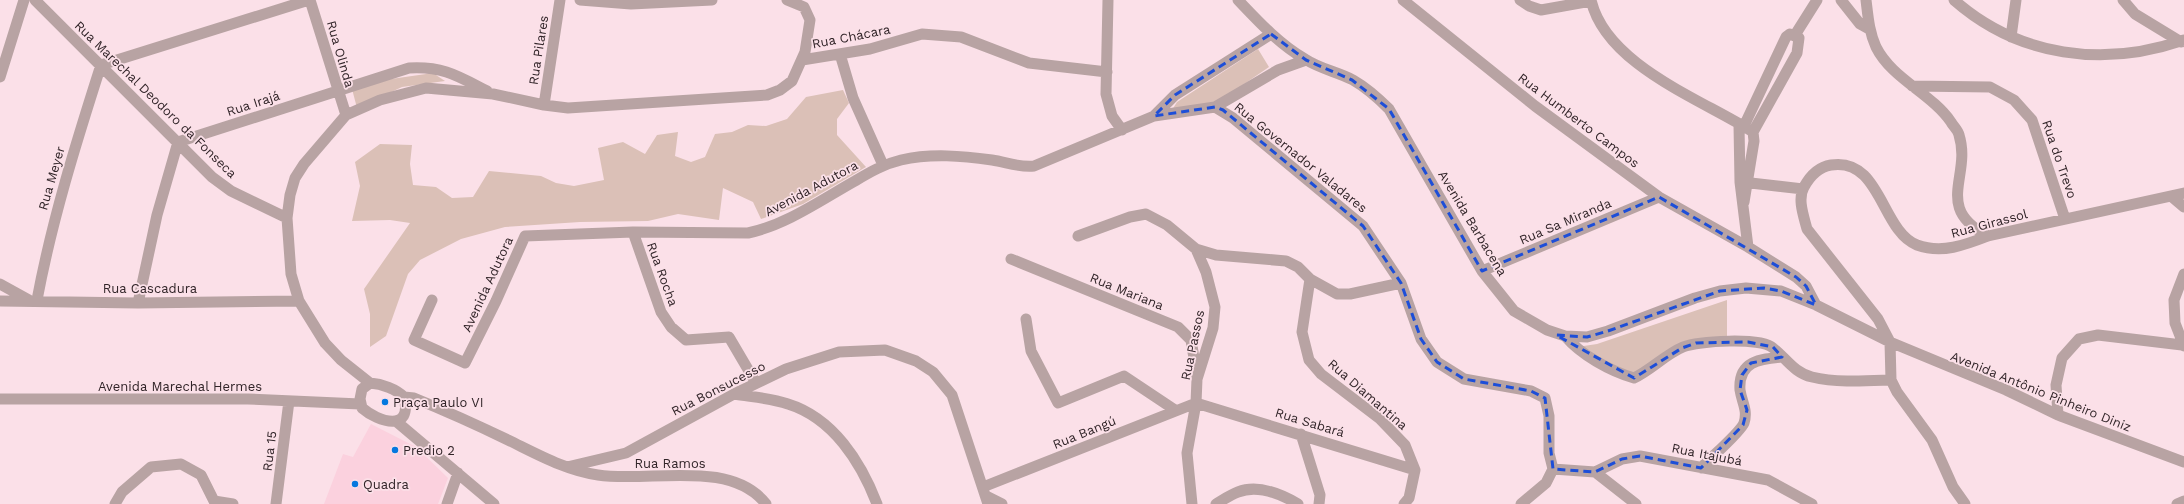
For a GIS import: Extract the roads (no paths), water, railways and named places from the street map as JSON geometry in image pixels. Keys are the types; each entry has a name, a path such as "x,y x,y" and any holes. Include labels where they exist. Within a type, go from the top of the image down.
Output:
{"street":[{"path":"0,77 24,0"},
{"name":"Rua Marechal Deodoro da Fonseca","path":"35,0 212,177 231,191 288,218"},
{"path":"101,65 309,0"},
{"name":"Rua Olinda","path":"309,0 337,91 346,115"},
{"name":"Rua Pilares","path":"544,105 560,0"},
{"path":"580,0 631,4 712,0"},
{"path":"787,0 804,7 810,20 805,52 802,60"},
{"path":"1108,0 1106,94 1112,116 1122,130"},
{"name":"Avenida Barbacena","path":"1238,0 1271,34 1306,60 1352,80 1372,93 1389,109 1482,271 1514,311 1547,330 1565,336 1587,337 1608,331 1695,298 1720,291 1746,288 1781,291 1816,305 1890,342"},
{"name":"Rua Humberto Campos","path":"1402,0 1535,106 1659,197 1748,248 1806,286 1816,305"},
{"path":"1520,0 1528,6 1541,10 1591,1 1594,14 1609,37 1627,57 1745,128 1754,141 1744,183"},
{"path":"1795,35 1816,0"},
{"path":"1842,0 1860,24 1869,29"},
{"path":"1866,0 1869,29 1876,48 1887,64 1942,110 1959,134 1962,158 1956,195 1961,213 1973,228 1988,236"},
{"path":"1954,0 1969,13 2011,37 2042,48 2079,55 2124,54 2182,41"},
{"path":"2011,37 2016,0"},
{"path":"2123,0 2135,14 2182,41"},
{"name":"Rua Chácara","path":"493,94 544,105 568,108 767,95 780,90 792,81 802,60 870,50 922,34 961,37 1028,63 1107,72"},
{"path":"1154,116 1175,95 1271,34"},
{"path":"1748,248 1744,202 1745,128 1786,37 1790,34 1795,35"},
{"path":"1745,128 1797,52 1798,38 1795,35"},
{"path":"840,54 853,98 883,165"},
{"path":"1215,107 1278,70 1306,60"},
{"name":"Rua Meyer","path":"33,300 68,166 101,65"},
{"name":"Rua Irajá","path":"178,142 409,68 428,67 450,72 493,94"},
{"name":"Rua do Trevo","path":"1912,86 1990,88 2014,100 2032,120 2065,219"},
{"path":"493,94 426,88 380,100 346,115 315,148 295,178 290,195 288,218 291,274 299,300 325,343 341,360 370,383 382,385 400,393 404,397 414,398 567,467"},
{"name":"Avenida Adutora","path":"432,300 414,340 465,363 496,301 525,236 633,232 748,233 759,231 798,214 883,165 903,159 940,155 993,160 1027,167 1034,166 1154,116 1215,107"},
{"name":"Rua Governador Valadares","path":"1215,107 1233,118 1363,226 1401,283 1420,339 1437,362 1464,378 1531,391 1545,398 1549,416 1549,453 1553,469"},
{"path":"138,303 157,215 178,142"},
{"name":"Rua Girassol","path":"1803,189 1817,170 1835,164 1848,165 1859,171 1869,181 1905,237 1916,244 1928,248 1946,249 1962,246 1988,236 2184,193"},
{"path":"1744,183 1803,189 1802,210 1807,229 1878,319 1890,342 1891,380 1897,392 1932,440 1953,487 1965,504"},
{"path":"2171,196 2184,207"},
{"name":"Rua Sa Miranda","path":"1482,271 1659,197"},
{"path":"1078,236 1130,217 1146,214 1167,225 1196,249 1216,255 1286,261 1298,267 1310,279 1337,294 1350,294 1401,283"},
{"name":"Rua Rocha","path":"633,232 661,312 671,327 686,340 729,338 756,383"},
{"name":"Rua Passos","path":"1196,249 1206,272 1215,307 1213,328 1197,379 1196,403"},
{"name":"Rua Mariana","path":"1011,259 1178,327 1191,340 1197,379"},
{"path":"2058,415 2056,385 2062,358 2079,339 2098,335 2183,346 2175,323 2174,300 2184,274"},
{"name":"Rua Diamantina","path":"1310,279 1302,332 1310,360 1321,374 1380,419 1405,445 1415,470"},
{"path":"0,284 33,300"},
{"name":"Rua Cascadura","path":"0,301 33,300 138,303 299,300"},
{"path":"1026,319 1031,351 1058,403 1124,376 1175,410"},
{"path":"1565,336 1574,346 1625,375 1634,378 1682,348 1696,343 1763,343 1773,347 1796,370 1811,376 1867,381 1891,380"},
{"name":"Avenida Antônio Pinheiro Diniz","path":"1890,342 2006,390 2058,415 2184,462"},
{"name":"Rua Bonsucesso","path":"567,467 626,453 734,394 786,369 839,352 885,350 916,361 933,372 952,395 986,496"},
{"path":"1701,468 1743,424 1746,410 1740,390 1742,375 1750,362 1762,358 1782,357"},
{"path":"370,383 362,389 360,404 366,411 388,421 397,422 494,504"},
{"path":"734,394 787,403 808,411 839,437 857,463 877,504"},
{"path":"397,422 405,410 404,397"},
{"name":"Avenida Marechal Hermes","path":"0,399 248,399 360,404"},
{"name":"Rua 15","path":"276,504 289,401"},
{"path":"1192,504 1187,453 1196,403"},
{"name":"Rua Sabará","path":"1196,403 1415,470"},
{"name":"Rua Bangú","path":"986,496 1175,410 1196,403"},
{"path":"1301,434 1320,495 1319,504"},
{"name":"Rua Itajubá","path":"1595,472 1622,459 1640,456 1768,480 1812,504"},
{"path":"116,504 122,492 151,467 181,464 201,475 214,501 233,504"},
{"name":"Rua Ramos","path":"567,467 598,475 625,477 692,475 728,480 746,486 759,496 766,504"},
{"path":"1521,504 1546,483 1553,469 1595,472 1636,504"},
{"path":"1404,504 1409,498 1415,470"},
{"path":"447,504 458,473"},
{"path":"1216,504 1239,491 1260,490 1280,494 1298,504"},
{"path":"986,496 1002,504"},
{"path":"2176,504 2184,501"}],"place":[{"name":"Praça Paulo VI","path":"385,402"},
{"name":"Predio 2","path":"395,450"},
{"name":"Quadra","path":"355,484"}]}
